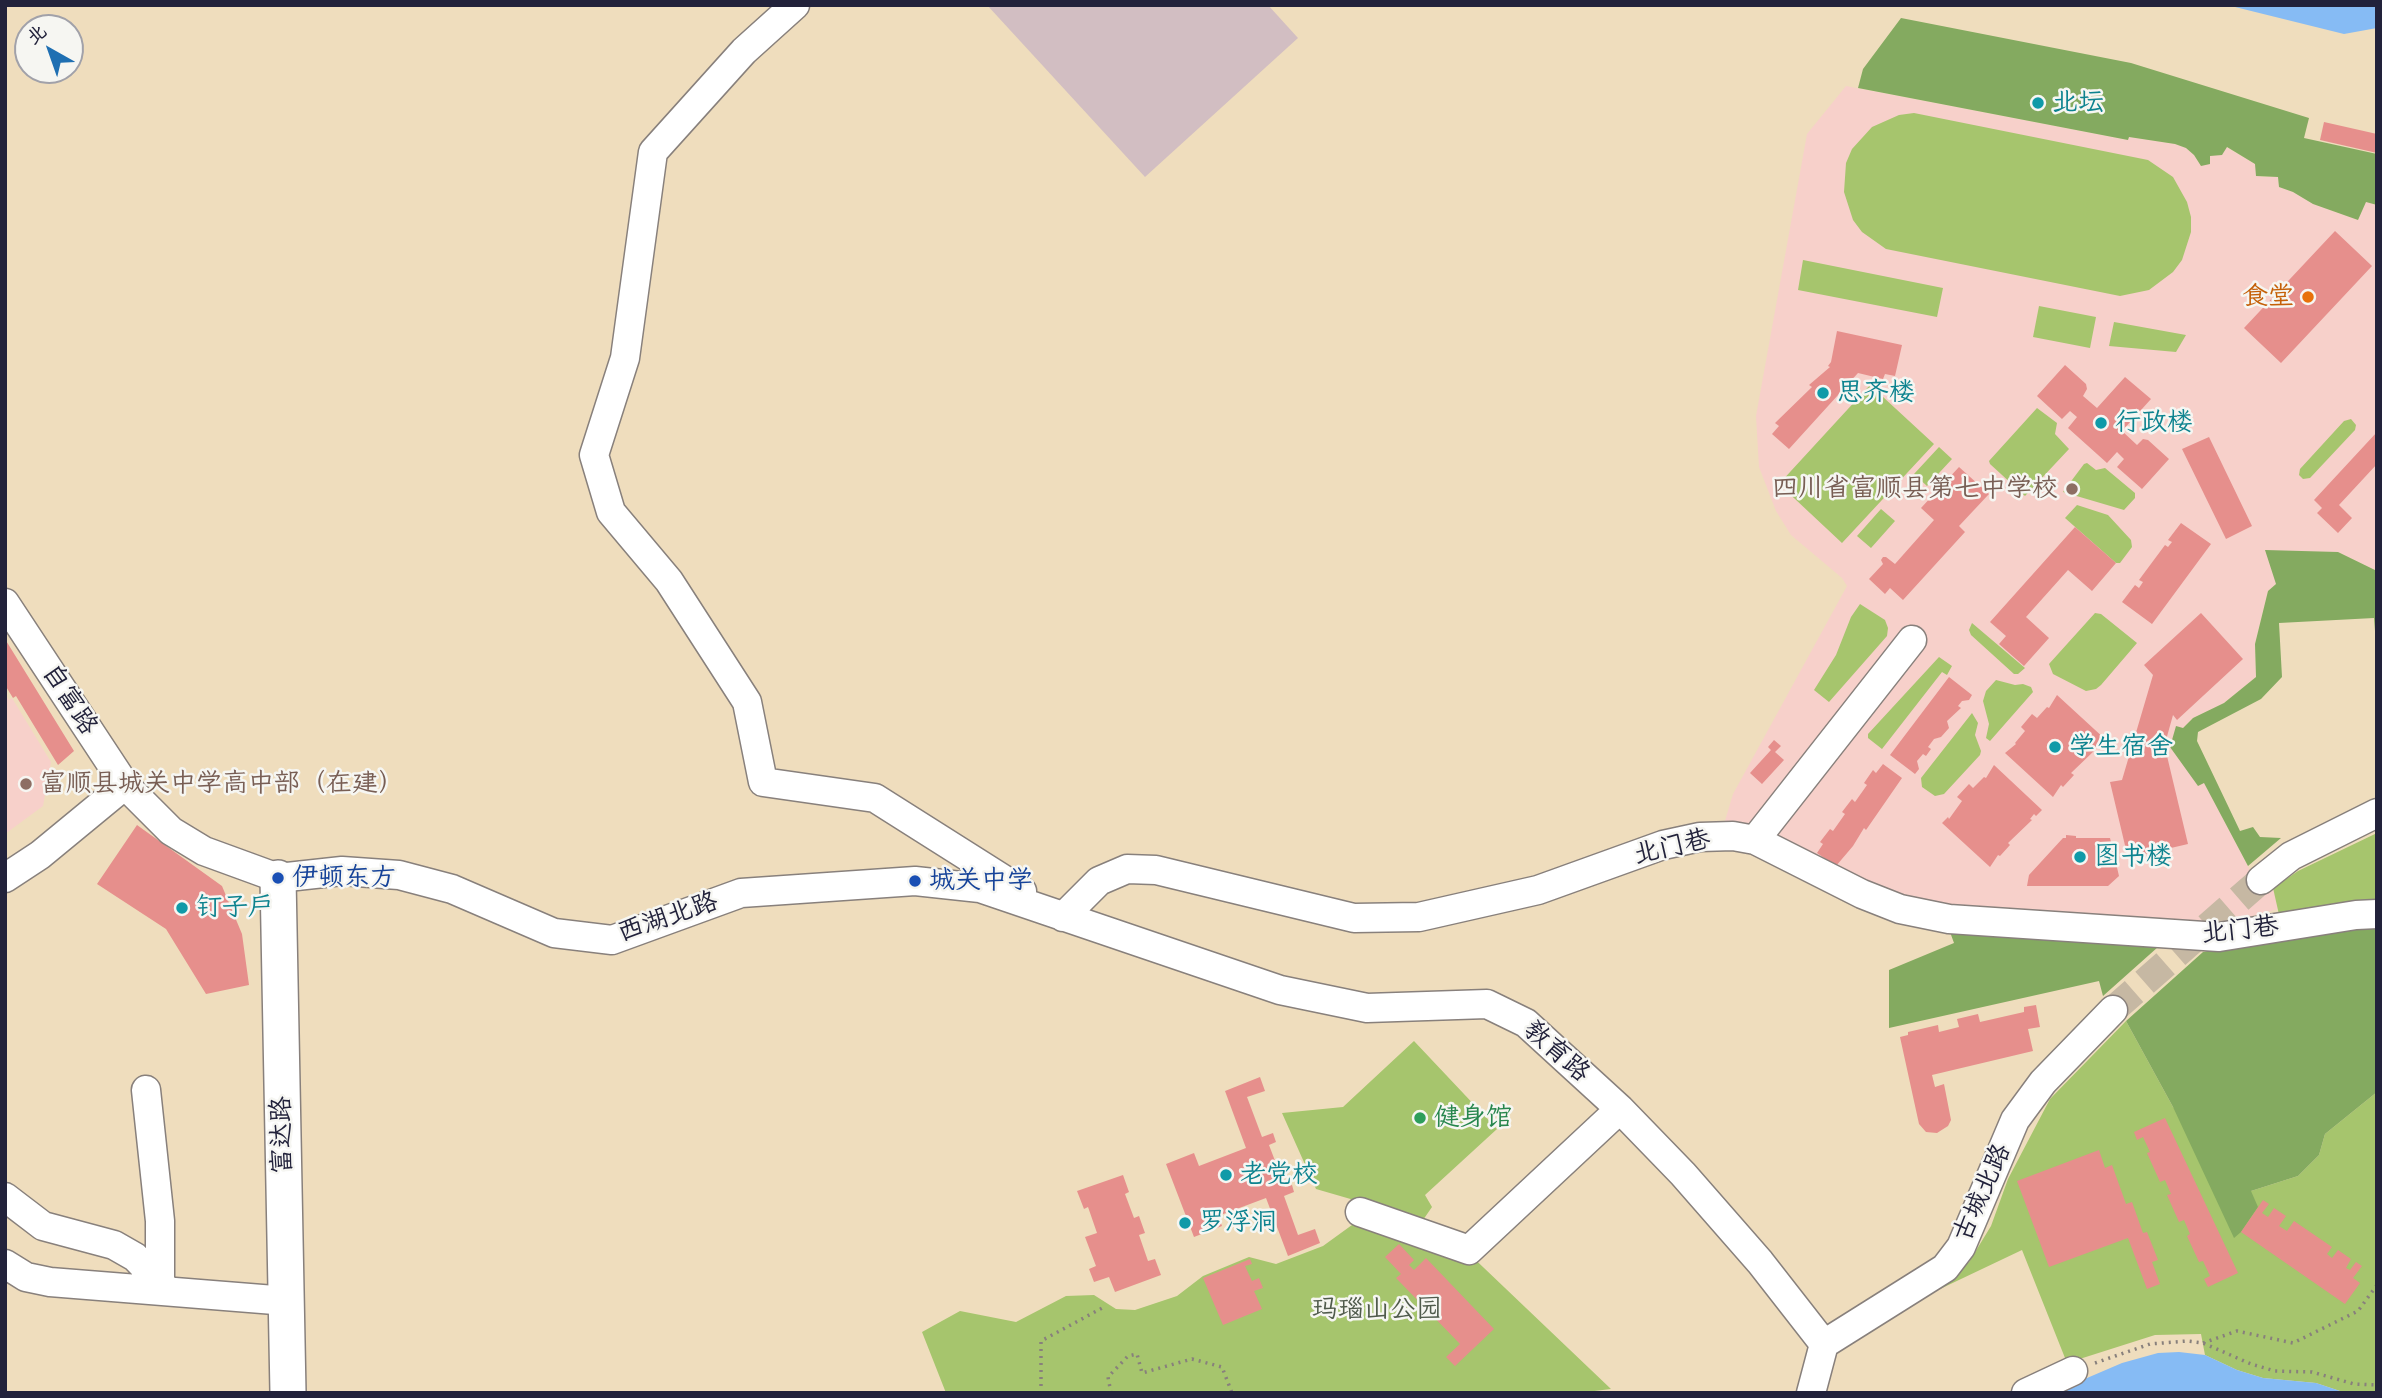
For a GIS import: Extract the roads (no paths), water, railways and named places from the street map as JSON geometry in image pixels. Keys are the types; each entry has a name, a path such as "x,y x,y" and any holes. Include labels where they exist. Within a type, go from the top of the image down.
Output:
{"main road":[{"name":"富达路","path":"278,878 288,1393"}],"street":[{"path":"795,5 744,51 653,152 625,358 594,456 611,512 669,581 747,702 763,782 874,798 1063,917"},
{"name":"自富路","path":"5,603 125,785 171,831 204,851 278,878"},
{"path":"1755,840 1912,640"},
{"path":"5,878 40,855 125,785"},
{"path":"2261,880 2291,856 2377,813"},
{"name":"北门巷","path":"1063,917 1099,881 1127,869 1156,870 1354,918 1419,918 1538,890 1663,845 1700,836 1733,836 1755,840 1875,899 1900,909 1949,919 2218,937 2377,914"},
{"name":"西湖北路","path":"278,878 342,871 399,875 452,889 554,933 612,940 741,893 915,881 981,888 1063,917"},
{"name":"教育路","path":"1063,917 1280,990 1367,1008 1487,1004 1526,1023 1620,1109 1683,1174 1760,1262 1824,1343"},
{"name":"古城北路","path":"1824,1343 1945,1268 1961,1247 2015,1121 2043,1082 2113,1010"},
{"path":"146,1090 164,1288"},
{"path":"1360,1212 1469,1250 1620,1109"},
{"path":"5,1197 43,1226 114,1245 135,1257 164,1288"},
{"path":"5,1264 26,1277 50,1282 164,1288 287,1301"},
{"path":"1811,1393 1824,1343"},
{"path":"2026,1393 2073,1371"}],"water":[{"path":"2227,5 2377,5 2377,28 2344,34"},
{"path":"2158,1353 2205,1355 2237,1370 2263,1378 2316,1383 2346,1393 2060,1393 2122,1363"}],"tunnel":[{"path":"2113,1010 2261,880"}],"place":[{"name":"北坛","path":"2038,103"},
{"name":"食堂","path":"2308,297"},
{"name":"思齐楼","path":"1823,393"},
{"name":"行政楼","path":"2101,423"},
{"name":"四川省富顺县第七中学校","path":"2072,489"},
{"name":"学生宿舍","path":"2055,747"},
{"name":"富顺县城关中学高中部（在建）","path":"26,784"},
{"name":"图书楼","path":"2080,857"},
{"name":"伊顿东方","path":"278,878"},
{"name":"城关中学","path":"915,881"},
{"name":"钉子户","path":"182,908"},
{"name":"健身馆","path":"1420,1118"},
{"name":"老党校","path":"1226,1175"},
{"name":"罗浮洞","path":"1185,1223"}],"park label":[{"name":"玛瑙山公园","path":"1377,1310"}]}
